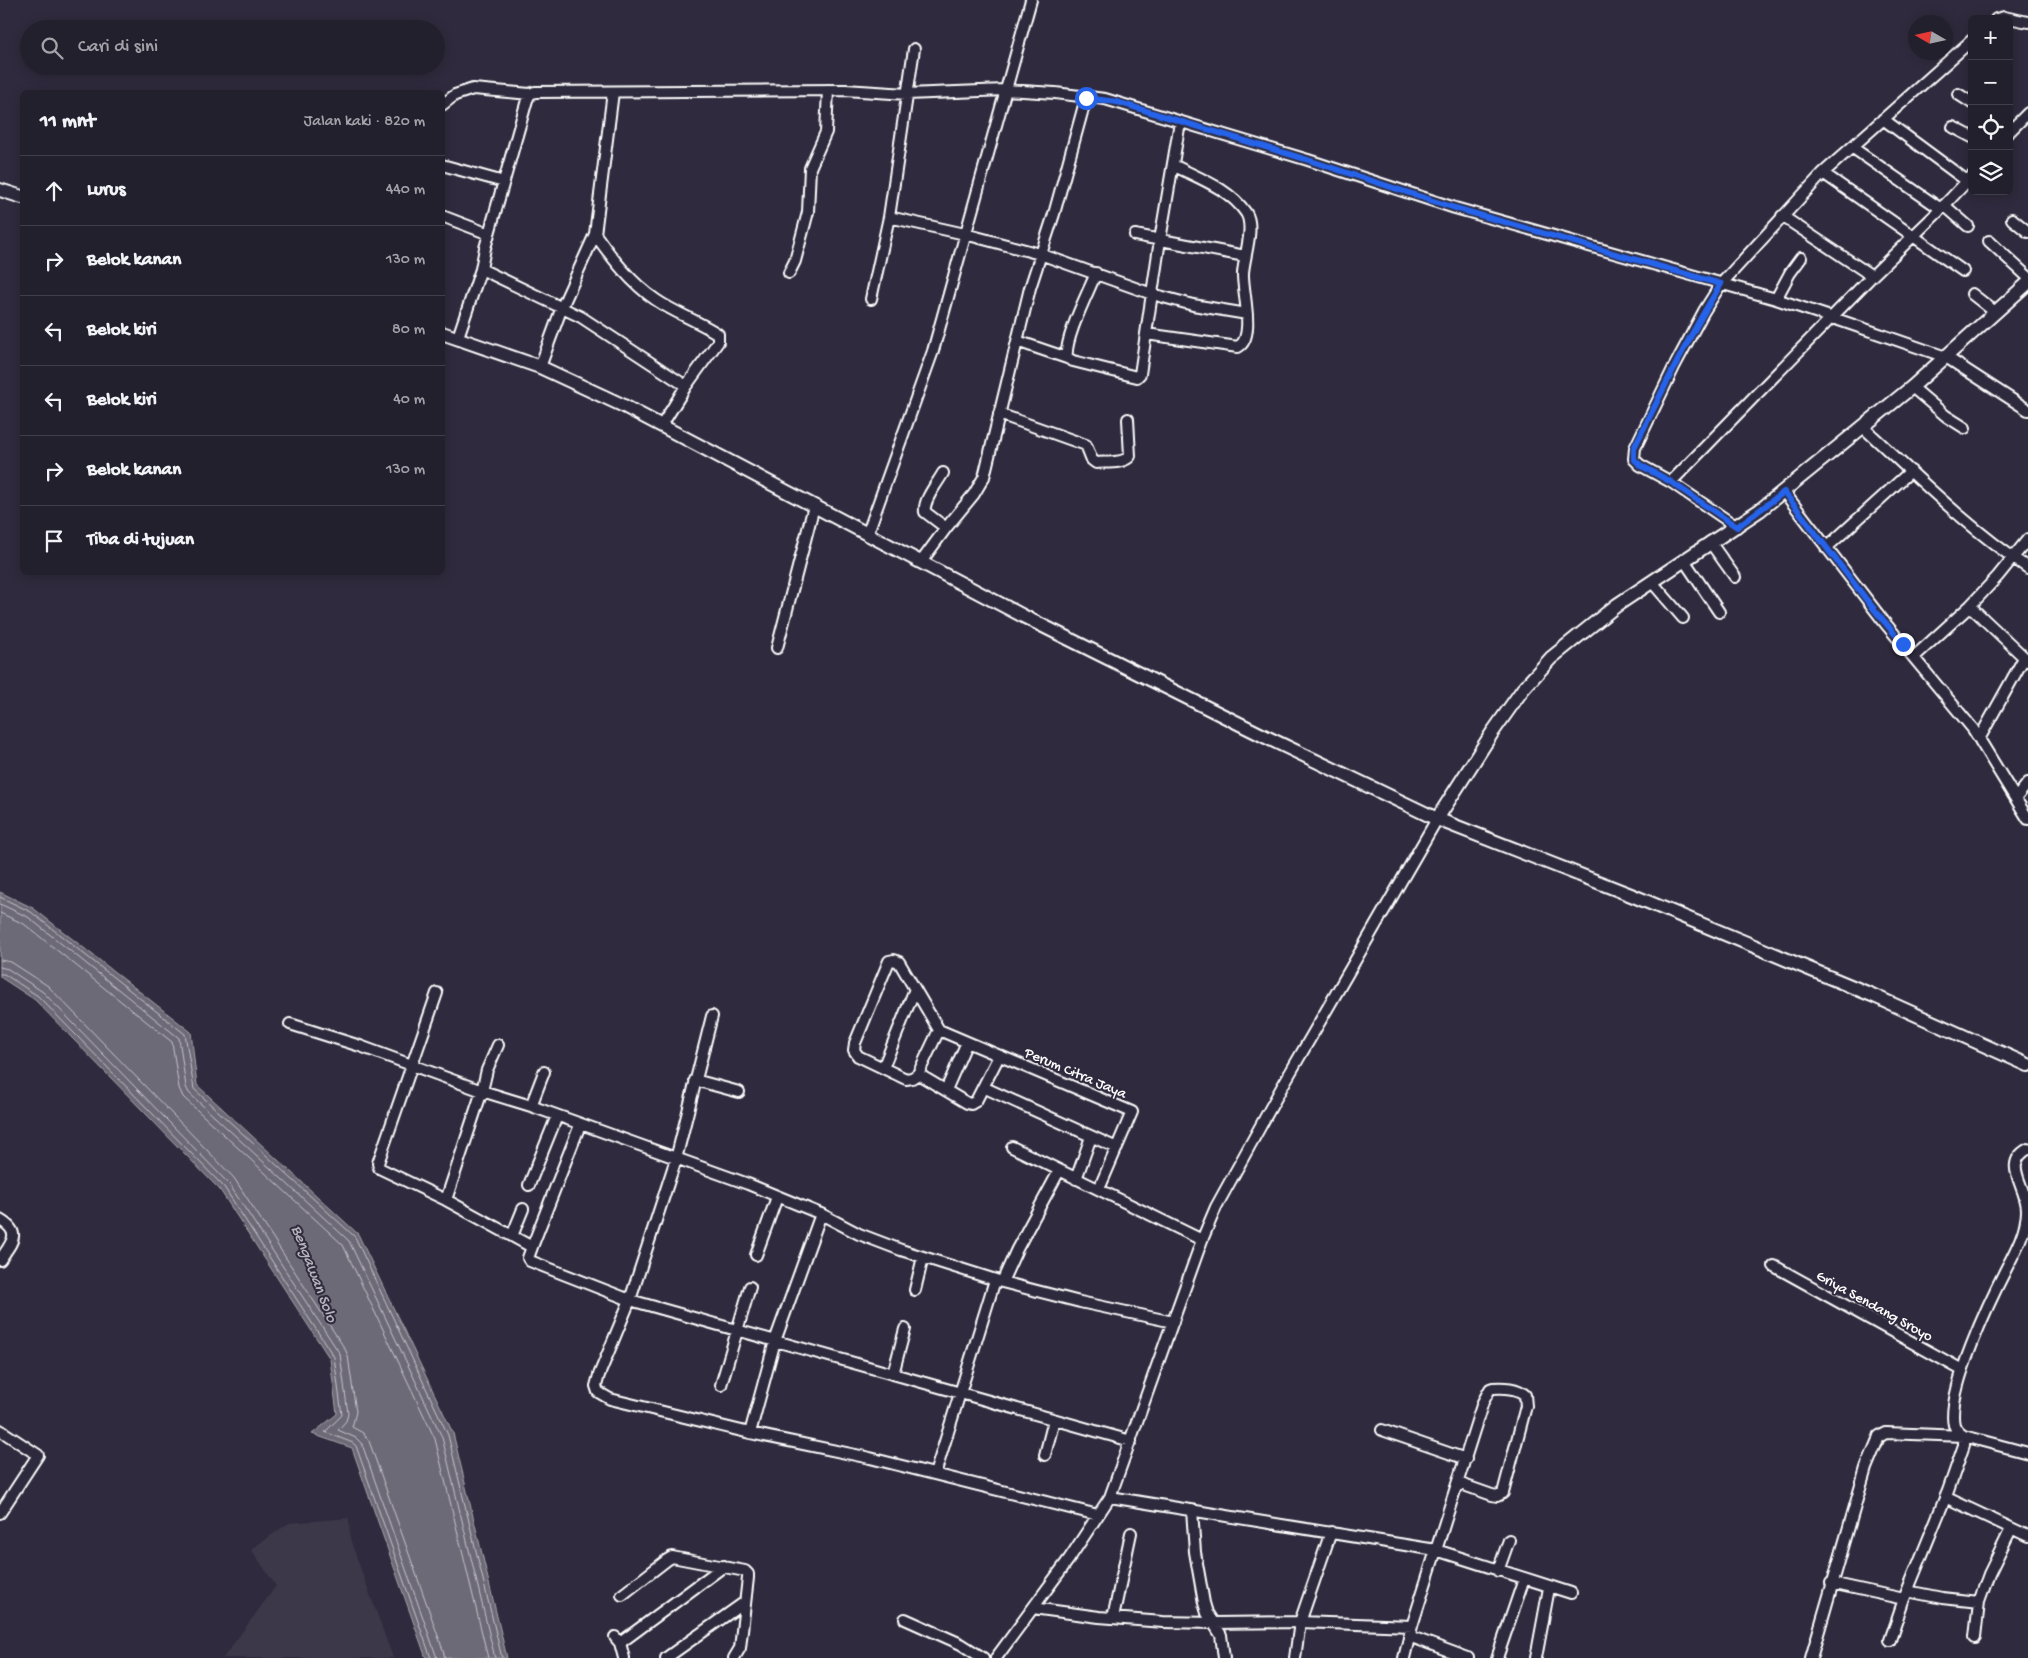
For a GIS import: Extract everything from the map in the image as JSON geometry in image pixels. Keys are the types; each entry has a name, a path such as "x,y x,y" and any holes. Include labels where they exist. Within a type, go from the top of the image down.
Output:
{"street":[{"path":"867,535 933,351 1031,0"},
{"path":"2013,19 2028,22"},
{"path":"1737,527 1671,482 1637,462 1634,456 1634,448 1674,366 1721,284 1823,173 1968,44"},
{"path":"871,299 888,217 914,49"},
{"path":"445,103 455,95 473,89 530,94 541,91 828,90 907,94 1005,90 1055,93 1111,101 1308,160 1455,208 1776,299 1833,318 1946,357 2028,410"},
{"path":"789,273 795,261 808,212 811,163 826,132 828,90"},
{"path":"540,367 562,307 595,234 613,92"},
{"path":"458,337 481,268 489,234 530,94"},
{"path":"1958,94 1968,100"},
{"path":"921,562 980,485 984,477 1040,254 1056,206 1086,98"},
{"path":"2013,126 2028,112"},
{"path":"1883,118 1968,178"},
{"path":"1017,341 1122,375 1137,377 1140,374 1180,122"},
{"path":"1953,127 1968,135"},
{"path":"1853,148 1968,226"},
{"path":"445,165 504,182"},
{"path":"1146,334 1238,347 1241,345 1244,337 1247,314 1243,279 1250,224 1248,216 1230,196 1215,186 1173,165"},
{"path":"1823,173 1963,271"},
{"path":"1671,482 1746,403 1833,318 1968,180"},
{"path":"0,190 20,196"},
{"path":"1782,216 1872,276"},
{"path":"445,217 489,234"},
{"path":"888,217 965,234 1040,254 1152,294 1192,305 1247,314"},
{"path":"2012,219 2028,232"},
{"path":"595,234 625,272 648,295 668,308 718,334 718,342 686,386 662,425"},
{"path":"1135,235 1245,256"},
{"path":"1989,241 2028,277"},
{"path":"1776,299 1801,258"},
{"path":"481,268 581,317 686,386"},
{"path":"1067,358 1066,353 1073,328 1096,274"},
{"path":"996,1658 1069,1559 1110,1497 1202,1240 1216,1207 1282,1087 1437,819 1492,732 1523,689 1551,658 1617,605 1710,542 1737,527 1784,492 1912,387 2028,283"},
{"path":"1972,294 1994,312"},
{"path":"445,334 540,367 662,425 867,535 1120,665 1437,819 1622,892 1872,995 2028,1065"},
{"path":"1912,387 1946,416 1965,428"},
{"path":"999,414 1086,445 1092,460 1096,463 1129,458 1128,419"},
{"path":"1863,427 1974,528 2028,568"},
{"path":"1826,548 1911,471"},
{"path":"943,473 924,509 925,512 946,528"},
{"path":"1784,492 1826,548 1979,738 2028,819"},
{"path":"778,648 814,506"},
{"path":"1914,657 1970,606 2028,538"},
{"path":"1710,542 1735,577"},
{"path":"1684,560 1720,612"},
{"path":"1652,582 1683,618"},
{"path":"1970,606 2026,660 1979,738"},
{"path":"2016,798 2028,782"},
{"path":"889,961 899,962 939,1030 918,1074 912,1078 906,1079 858,1056 854,1050 855,1043 889,961"},
{"path":"883,1068 915,989"},
{"path":"437,993 378,1165 380,1169 446,1200 532,1247"},
{"path":"712,1016 676,1159 630,1300 598,1375 596,1386 598,1392 610,1399 750,1433 935,1474 1098,1515"},
{"path":"290,1024 360,1046 482,1091 531,1106 748,1184 821,1214 858,1234 923,1257 998,1281 1080,1302 1173,1322"},
{"name":"Perum Citra Jaya","path":"939,1030 1132,1112 1099,1189"},
{"path":"946,1090 967,1042"},
{"path":"446,1200 482,1091 487,1070 498,1045"},
{"path":"918,1074 971,1104 976,1101 999,1056"},
{"path":"531,1106 544,1072"},
{"path":"696,1080 739,1092"},
{"path":"983,1087 1117,1148"},
{"path":"529,1185 557,1116"},
{"path":"580,1125 532,1247 528,1258 530,1261 630,1300 738,1332 1131,1441"},
{"path":"1076,1179 1091,1137"},
{"path":"1012,1147 1202,1240"},
{"path":"1964,1436 1958,1432 1953,1418 1955,1398 1962,1370 1989,1302 2024,1230 2027,1210 2025,1192 2015,1167 2015,1161 2020,1154 2028,1149"},
{"path":"935,1474 998,1281 1060,1171"},
{"path":"756,1255 778,1197"},
{"path":"512,1236 523,1209"},
{"path":"750,1433 775,1341 821,1214"},
{"path":"0,1220 9,1225 14,1231 14,1236 0,1260"},
{"path":"915,1290 923,1257"},
{"name":"Griya Sendang Sroyo","path":"1774,1266 1962,1370"},
{"path":"721,1385 750,1287"},
{"path":"893,1374 905,1328"},
{"path":"1404,1658 1411,1631 1483,1402 1490,1389 1522,1392 1526,1395 1526,1406 1503,1493 1497,1496 1492,1495 1458,1483"},
{"path":"1045,1455 1054,1420"},
{"path":"0,1430 38,1455 0,1513"},
{"path":"1382,1430 1466,1459"},
{"path":"1811,1658 1831,1583 1866,1468 1879,1437 1886,1433 1964,1436 2028,1452"},
{"path":"1890,1640 1905,1595 1946,1497 1964,1445 1964,1436"},
{"path":"1110,1497 1436,1550 1549,1588 1570,1593"},
{"path":"1946,1497 2028,1536"},
{"path":"1192,1510 1198,1571 1205,1608 1221,1635 1224,1658"},
{"path":"1975,1638 1979,1602 2011,1529"},
{"path":"1295,1658 1300,1622 1331,1532"},
{"path":"1113,1618 1131,1533"},
{"path":"1498,1571 1509,1540"},
{"path":"622,1595 672,1557 745,1571 748,1574 740,1648 734,1658"},
{"path":"624,1658 618,1640 724,1566"},
{"path":"1496,1658 1524,1579"},
{"path":"1831,1583 1905,1595 1979,1602"},
{"path":"1536,1658 1549,1588"},
{"path":"666,1658 745,1602"},
{"path":"1033,1608 1113,1618 1214,1623 1300,1622 1411,1631 1468,1658"},
{"path":"905,1619 961,1644 983,1658"}],"shaded area":[{"path":"349,1518 350,1539 393,1658 223,1658 276,1586 251,1549 289,1523"}],"water":[{"name":"Bengawan Solo","path":"0,892 33,908 191,1032 197,1085 358,1234 453,1433 507,1658 426,1658 352,1448 312,1434 337,1414 330,1359 220,1190 35,1000 0,977"}],"route":[{"path":"1086,98 1117,102 1308,160 1455,208 1721,284 1674,366 1634,448 1634,459 1640,465 1671,482 1737,527 1784,492 1903,644"}]}
